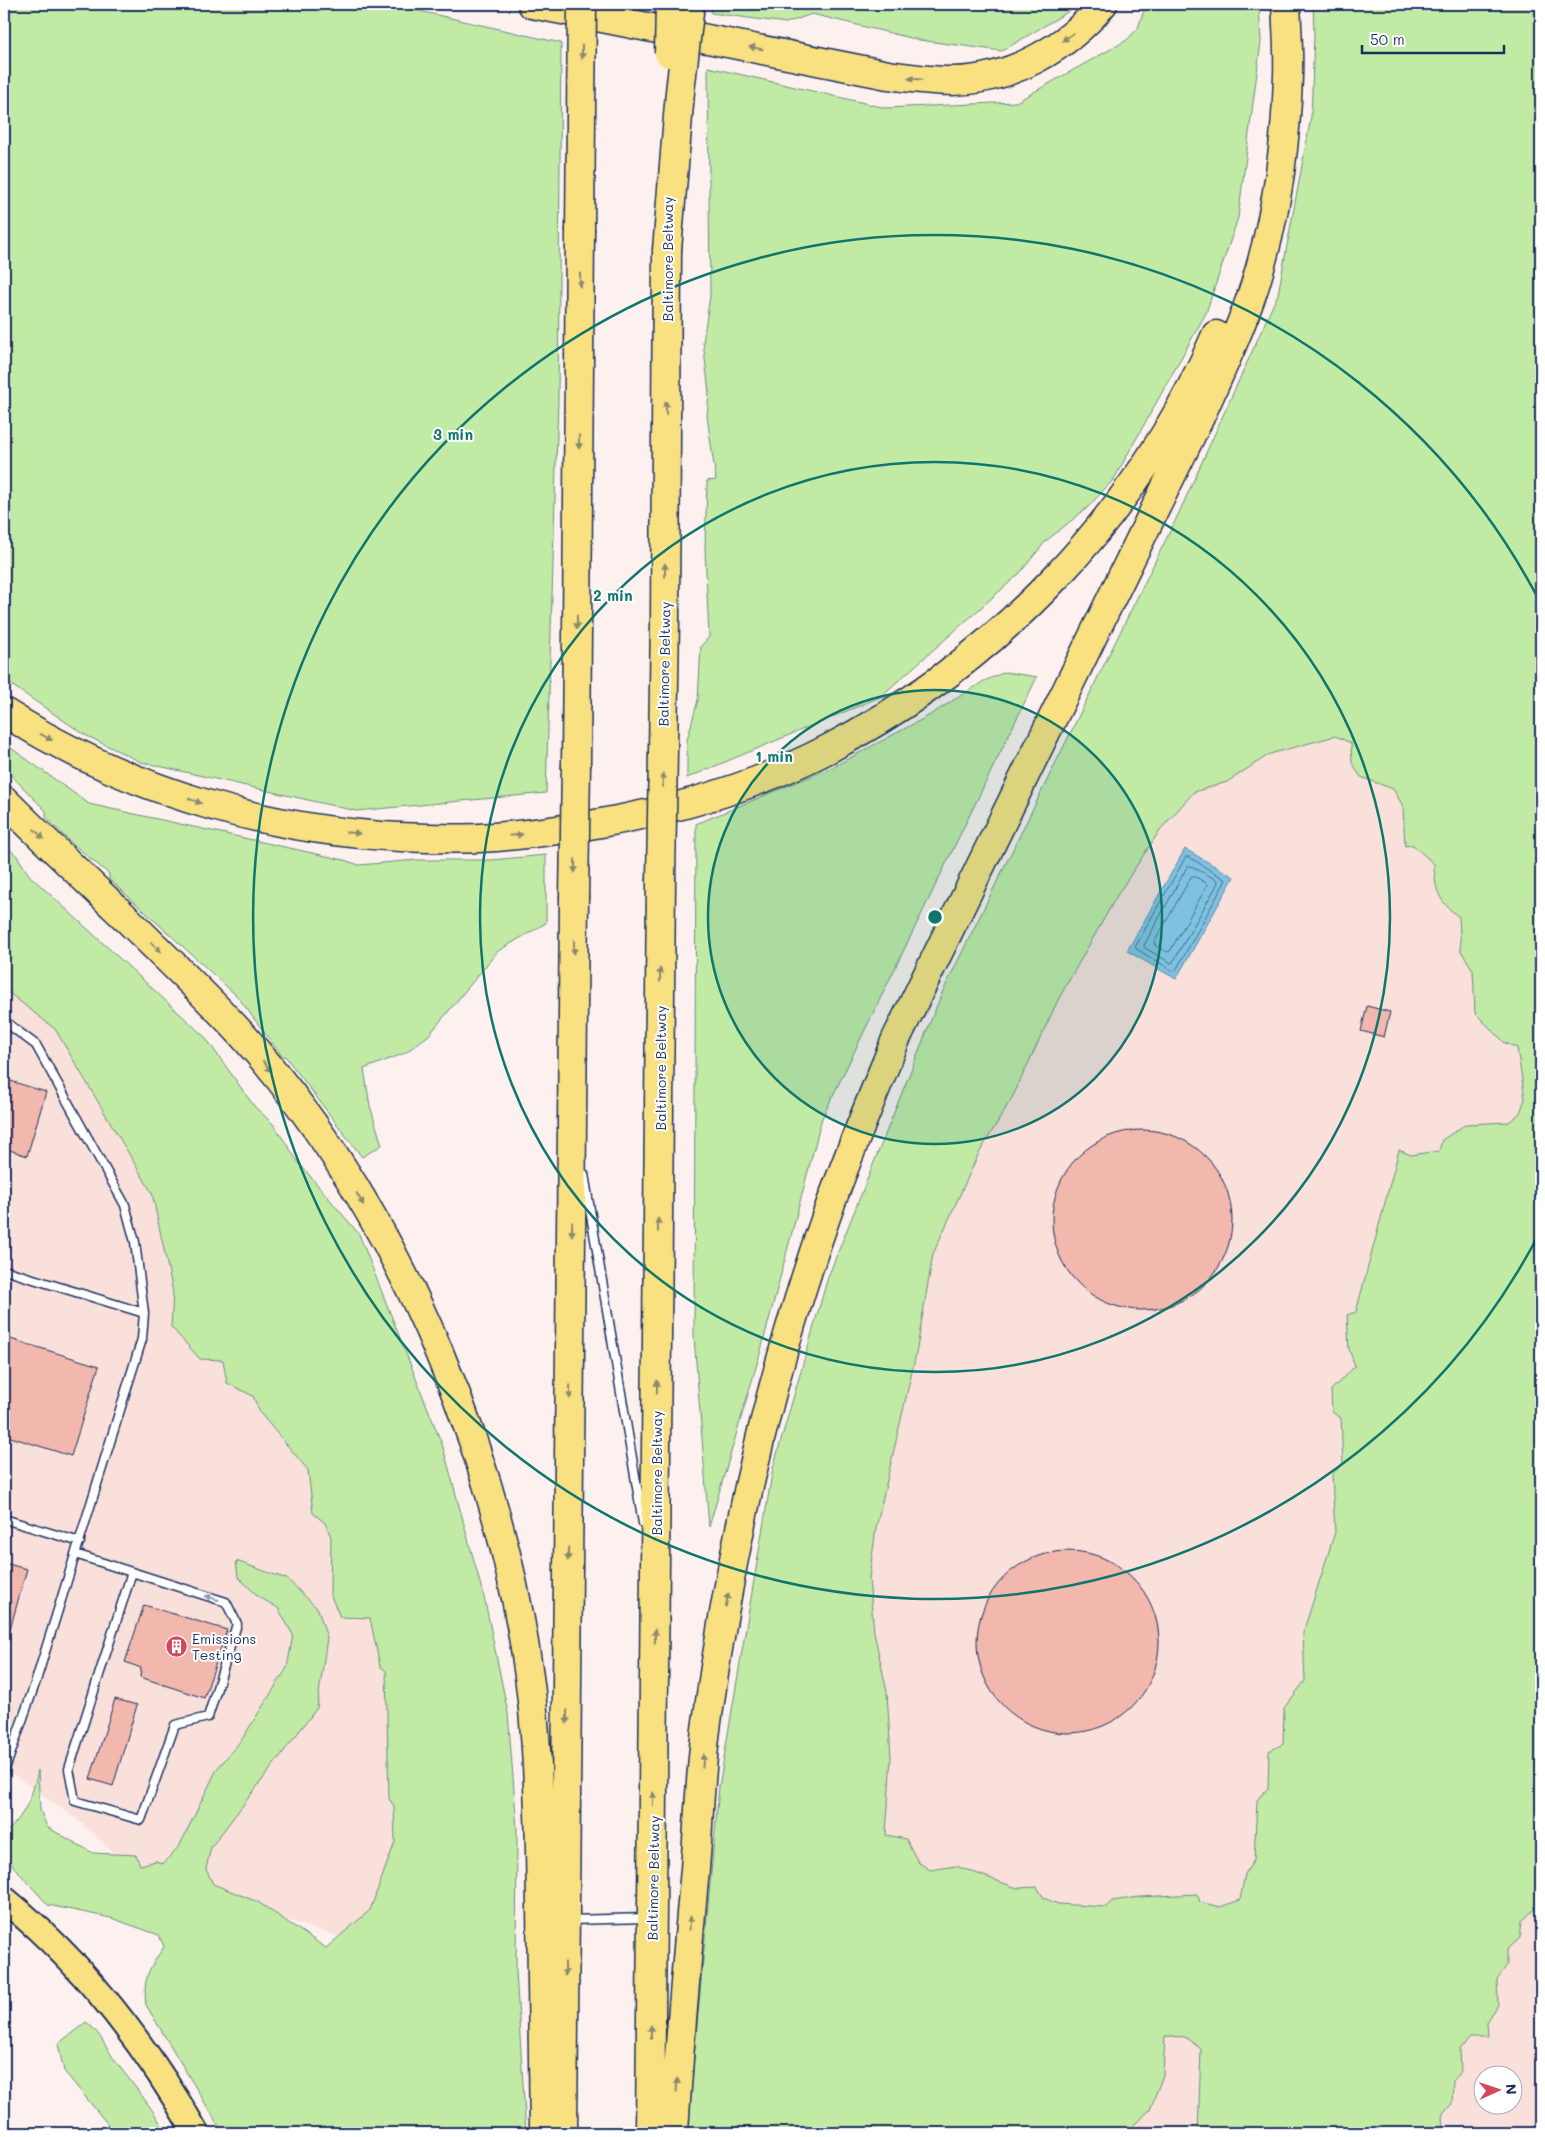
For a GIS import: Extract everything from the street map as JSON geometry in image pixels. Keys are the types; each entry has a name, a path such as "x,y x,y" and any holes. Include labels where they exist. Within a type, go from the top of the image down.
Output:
{"highway":[{"path":"532,4 888,75 954,81 988,76 1020,66 1048,52 1081,28 1103,4"},
{"path":"564,2133 582,4"},
{"name":"Baltimore Beltway","path":"650,2133 670,4"},
{"path":"667,250 680,92 690,4"},
{"path":"4,712 86,760 204,804 265,820 333,832 394,837 476,839 555,831 636,817 700,801 758,780 824,751 872,725 936,683 992,640 1043,592 1092,538 1130,488 1167,434 1205,362 1224,316 1255,226 1273,144 1282,76 1285,4"},
{"path":"674,2133 680,2033 706,1724 730,1583 753,1467 785,1348 825,1219 864,1115 896,1039 1199,419 1227,359 1255,286 1270,231 1283,146 1288,75 1285,4"},
{"path":"4,800 185,976 246,1040 291,1096 337,1160 378,1230 412,1293 447,1373 502,1531 521,1620 533,1708 539,1787 544,2133"}],"main road":[{"path":"4,1899 72,1961 132,2032 196,2133"}],"lane":[{"path":"4,1021 36,1046 125,1205 134,1242 144,1312 142,1339 90,1501 80,1542 35,1684 4,1772"},
{"path":"573,1111 581,1160"},
{"path":"583,1170 645,1534"},
{"path":"4,1270 144,1312"},
{"path":"4,1519 80,1542"},
{"path":"647,1544 655,1593"},
{"path":"75,1554 132,1572 226,1602 237,1624 208,1717 175,1725 141,1820 75,1801 69,1769 132,1572"},
{"path":"565,1920 652,1918"}],"shaded area":[{"path":"1541,598 1541,2133 828,2133 821,1561 915,1238 1059,957 1165,819 1235,754"},
{"path":"4,937 151,1091 390,1617 418,1961 134,1872 83,1824 4,1768"}],"green space":[{"path":"4,4 388,4 561,43 558,400 546,793 356,811 141,762 85,735 4,680"},
{"path":"711,4 1081,4 1002,51 919,40 812,14 786,23 711,13"},
{"path":"1146,4 1259,4 1261,42 1238,218 1206,313 1114,479 1087,508 1046,541 1019,574 880,697 687,778 687,740 698,700 701,646 709,637 705,549 707,481 716,480 707,416 709,393 703,342 710,296 708,67 886,108 1016,102 1127,40 1138,28"},
{"path":"1313,4 1541,4 1541,1903 1522,1921 1520,1938 1507,1950 1507,1965 1497,1979 1498,2005 1487,2022 1488,2037 1471,2037 1460,2049 1461,2072 1453,2081 1452,2104 1443,2113 1444,2133 1198,2133 1201,2049 1185,2037 1165,2036 1163,2075 1150,2110 1125,2133 687,2133 719,1787 773,1468 828,1277 942,993 1178,515 1278,294 1311,117 1314,34","holes":["1335,736 1351,743 1352,763 1361,777 1393,789 1403,806 1405,846 1413,845 1434,864 1435,881 1439,894 1446,906 1459,917 1461,951 1473,970 1475,1013 1505,1043 1517,1048 1525,1099 1520,1113 1509,1122 1466,1124 1442,1140 1439,1151 1411,1155 1399,1150 1356,1312 1347,1315 1349,1349 1355,1366 1331,1390 1332,1412 1341,1418 1343,1463 1332,1475 1335,1532 1303,1633 1305,1681 1284,1708 1283,1744 1269,1751 1268,1788 1257,1800 1254,1860 1245,1874 1240,1900 1220,1907 1200,1902 1197,1894 1140,1897 1112,1901 1106,1907 1058,1904 1044,1898 1037,1887 1017,1888 956,1866 930,1870 918,1862 906,1839 886,1835 891,1757 887,1692 874,1632 869,1579 876,1528 916,1354 933,1254 978,1155 1013,1096 1059,998 1118,894 1160,830 1194,792 1227,782 1270,754"]},
{"path":"1005,672 1037,677 822,1118 761,1350 709,1527 694,1337 696,824 833,767 930,715 984,681"},
{"path":"4,743 89,804 344,860 359,865 416,860 491,860 546,855 546,923 498,951 429,1035 405,1053 364,1069 370,1106 382,1145 362,1157 237,996 109,879 109,874 67,839 46,817 46,811 4,768"},
{"path":"4,844 17,856 29,875 205,1037 254,1106 274,1125 299,1163 359,1234 443,1447 485,1601 508,1713 517,1829 516,1971 526,2133 223,2133 146,2005 146,1980 154,1962 164,1947 159,1935 111,1918 48,1905 5,1857 4,1834 17,1821 27,1805 38,1770 40,1810 47,1827 93,1853 136,1855 140,1865 156,1861 163,1864 180,1845 217,1769 242,1739 287,1668 293,1635 278,1608 259,1597 238,1577 236,1561 287,1579 318,1609 327,1638 317,1708 211,1847 206,1869 213,1884 258,1902 326,1948 370,1910 395,1842 394,1806 389,1799 386,1671 380,1666 370,1618 340,1617 330,1594 331,1537 325,1523 313,1513 308,1470 260,1413 253,1396 227,1383 223,1360 200,1359 171,1327 173,1292 152,1193 55,1029 4,989"},
{"path":"86,2022 98,2034 114,2059 142,2095 166,2133 115,2133 64,2071 58,2044"}],"water":[{"path":"1185,849 1234,877 1176,979 1127,951"}],"building":[{"path":"1367,1006 1390,1012 1384,1037 1361,1031"},
{"path":"4,1079 46,1092 27,1156 4,1148"},
{"path":"1133,1130 1151,1130 1185,1140 1206,1156 1222,1177 1230,1202 1232,1220 1230,1238 1222,1263 1206,1284 1185,1300 1177,1303 1151,1310 1133,1310 1099,1300 1072,1277 1062,1263 1056,1246 1052,1229 1052,1211 1062,1177 1085,1150 1099,1140 1116,1134"},
{"path":"4,1337 99,1366 71,1456 4,1435"},
{"path":"1077,1551 1086,1552 1111,1561 1133,1577 1149,1599 1158,1624 1158,1660 1149,1685 1133,1707 1111,1723 1095,1729 1077,1733 1059,1733 1050,1732 1025,1723 1010,1713 997,1700 987,1685 978,1660 977,1633 978,1624 987,1599 997,1584 1010,1571 1025,1561 1050,1552"},
{"path":"4,1563 27,1569 8,1636 4,1635"},
{"name":"Emissions Testing","path":"144,1605 227,1630 204,1698 140,1677 141,1668 125,1662"},
{"path":"115,1699 137,1705 113,1786 90,1779"}],"place":[{"name":"Emissions Testing","path":"176,1646"}]}
